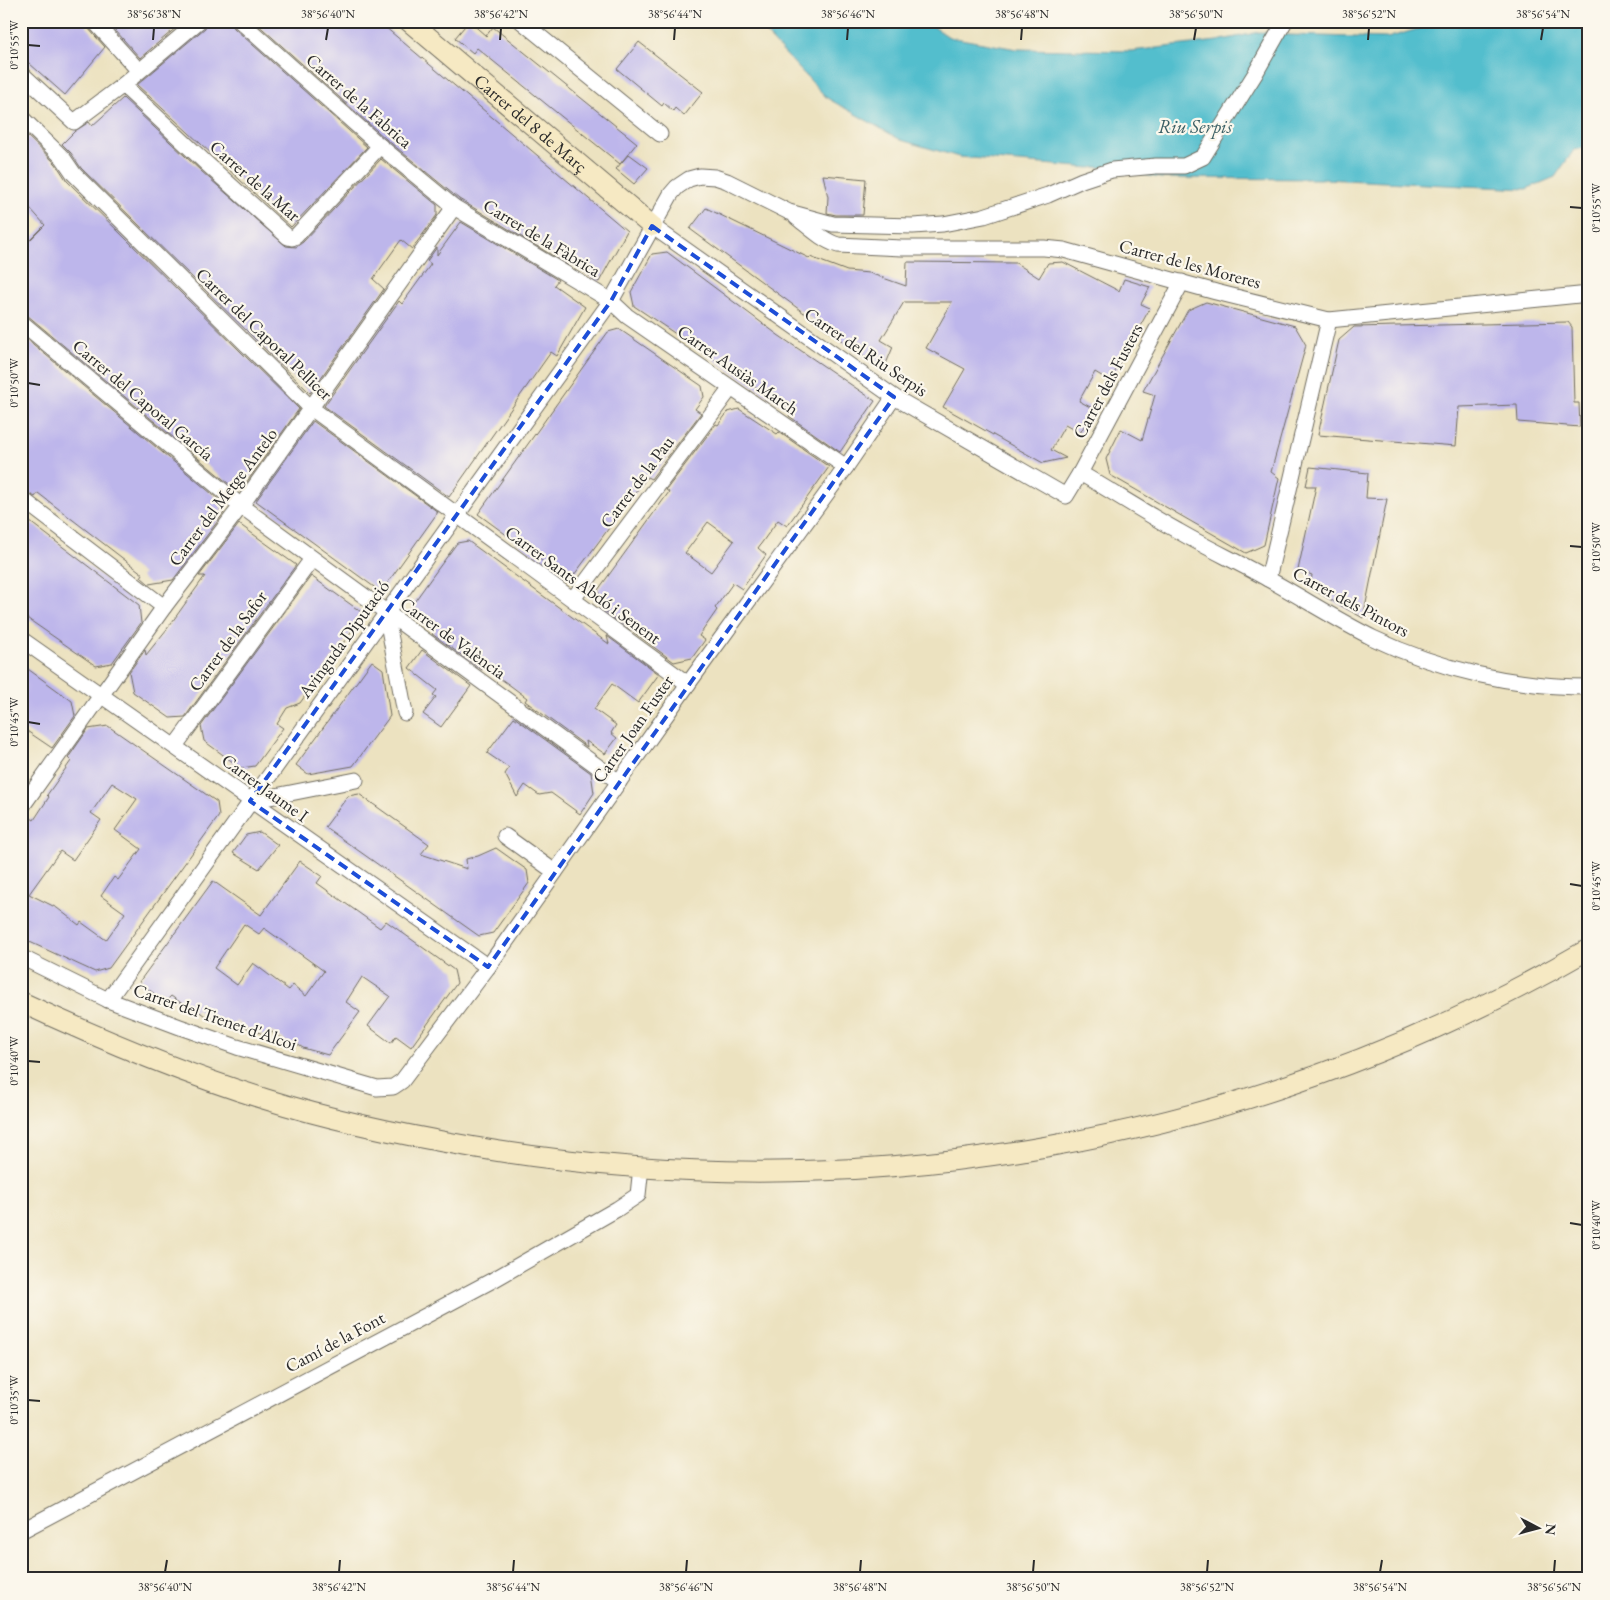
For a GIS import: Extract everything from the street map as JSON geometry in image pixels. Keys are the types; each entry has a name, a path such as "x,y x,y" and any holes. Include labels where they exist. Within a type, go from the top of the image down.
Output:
{"main road":[{"name":"Carrer del 8 de Març","path":"408,21 652,226"},
{"path":"21,1002 157,1061 264,1099 402,1134 515,1154 593,1164 710,1171 770,1172 882,1168 998,1155 1105,1135 1189,1115 1270,1091 1377,1053 1532,981 1589,949"}],"street":[{"path":"94,21 139,71"},
{"path":"21,73 74,122 123,85 198,21"},
{"name":"Carrer de la Fabrica","path":"240,21 380,146 454,207"},
{"path":"521,21 660,134"},
{"path":"611,300 652,226 677,186 688,179 700,176 727,180 789,212 833,224 914,226 966,220 1003,210 1112,170 1156,166 1184,166 1202,157 1255,74 1282,26"},
{"name":"Carrer de la Mar","path":"123,85 206,164 288,237 292,238 296,236 380,146"},
{"name":"Carrer del Caporal Pellicer","path":"21,117 63,158 74,174 311,408 457,516"},
{"name":"Carrer de la Fàbrica","path":"454,207 611,300"},
{"name":"Carrer del Metge Antelo","path":"21,808 164,607 241,506 454,207"},
{"name":"Carrer de les Moreres","path":"789,212 820,236 838,245 902,248 1036,248 1064,250 1329,320 1589,294"},
{"name":"Carrer del Riu Serpis","path":"652,226 894,397 1066,496"},
{"name":"Carrer dels Fusters","path":"1066,496 1182,282"},
{"name":"Carrer Ausiàs March","path":"611,300 627,316 846,467"},
{"name":"Avinguda Diputació","path":"108,1000 611,300"},
{"name":"Carrer dels Pintors","path":"1329,320 1268,579 1373,638 1439,664 1512,681 1568,687 1589,687"},
{"name":"Carrer del Caporal García","path":"21,322 241,506"},
{"name":"Carrer de la Pau","path":"573,599 731,388"},
{"name":"Carrer Joan Fuster","path":"402,1081 488,967 688,684 846,467 894,397"},
{"path":"1080,473 1177,531 1268,579"},
{"path":"21,498 164,607"},
{"name":"Carrer de València","path":"241,506 620,782"},
{"name":"Carrer Sants Abdó i Senent","path":"457,516 688,684"},
{"name":"Carrer de la Safor","path":"175,746 312,559"},
{"path":"386,613 405,713"},
{"name":"Carrer Jaume I","path":"21,639 488,967"},
{"path":"250,801 356,780"},
{"path":"505,836 555,872"},
{"name":"Carrer del Trenet d'Alcoi","path":"21,957 108,1000 237,1048 377,1088 394,1087 402,1081"},
{"name":"Camí de la Font","path":"21,1531 493,1280 617,1209 638,1195 641,1167"}],"highlighted area":[{"path":"652,226 894,397 488,967 250,801 611,301"}],"water":[{"name":"Riu Serpis","path":"754,21 925,21 949,37 1017,49 1131,51 1217,41 1260,32 1289,35 1387,38 1445,21 1589,21 1589,147 1574,150 1555,177 1526,189 1324,179 1161,178 1098,167 1090,168 959,157 901,140 827,98"}],"building":[{"path":"21,21 85,21 87,27 105,47 65,95 21,56"},
{"path":"107,21 184,21 140,58"},
{"path":"208,21 231,21 234,28 367,147 291,227 137,85 205,28"},
{"path":"254,21 378,21 627,231 599,282 570,263 568,265 459,199 386,139"},
{"path":"469,21 486,36 493,27 637,143 620,164 477,48 473,53 455,38"},
{"path":"639,42 703,92 684,116 675,108 673,111 664,103 662,106 617,69"},
{"path":"123,98 201,171 286,246 296,247 303,242 381,159 437,205 437,215 412,249 401,240 373,279 384,289 310,393 81,168 62,144 75,131 89,122 92,126"},
{"path":"21,130 56,164 67,181 299,409 241,490 237,487 235,489 27,315 21,313 21,249 45,225 21,198"},
{"path":"629,154 648,168 634,184 616,169"},
{"path":"823,175 866,179 863,215 827,213 828,197"},
{"path":"706,208 809,258 847,271 869,273 906,286 907,262 1016,263 1039,278 1048,263 1063,262 1119,291 1124,279 1150,287 1141,304 1150,308 1110,381 1095,372 1079,401 1094,409 1080,433 1065,425 1051,450 1066,458 1043,463 943,407 965,369 926,348 952,302 904,302 881,340 893,347 883,371 690,229"},
{"path":"461,222 558,280 554,285 585,307 557,356 551,352 449,497 324,406 399,301 402,304 431,264 427,261 437,247 437,255"},
{"path":"667,252 778,335 875,401 840,452 789,416 792,412 634,306 631,292 652,254"},
{"path":"1206,302 1295,326 1306,345 1271,472 1279,478 1264,545 1246,553 1110,475 1106,459 1121,429 1142,440 1155,395 1143,391 1188,310"},
{"path":"1568,322 1572,327 1574,403 1579,403 1580,427 1518,422 1517,405 1459,407 1456,446 1318,435 1339,340 1354,327"},
{"path":"619,329 702,386 704,397 695,409 701,413 651,479 647,477 574,575 564,577 478,514 608,332"},
{"path":"21,334 224,504 220,510 224,513 173,580 149,584 141,577 143,574 38,493 35,497 21,489"},
{"path":"739,409 777,434 779,432 829,467 787,526 778,520 758,548 766,555 742,589 733,583 715,608 717,610 699,636 705,640 692,658 674,662 602,609 598,590 669,492 666,490 716,424 718,425 728,412","holes":["708,522 734,541 711,572 685,553"]},
{"path":"313,421 438,512 381,592 256,501"},
{"path":"1310,467 1368,473 1366,498 1387,499 1363,618 1310,588 1312,575 1298,570 1316,486 1306,486"},
{"path":"21,515 139,605 141,623 112,663 96,666 21,614"},
{"path":"239,524 296,565 185,717 170,718 133,692 129,672 145,650 146,655 167,629 205,576 199,576"},
{"path":"468,541 609,644 607,636 659,674 638,703 612,684 594,709 616,725 611,733 617,738 605,754 586,741 587,747 525,701 527,698 511,686 484,667 482,670 432,634 435,631 414,616 412,605 432,577 457,543"},
{"path":"311,576 364,614 300,703 287,708 277,724 283,728 255,766 241,768 204,741 201,726"},
{"path":"422,650 471,686 441,727 423,714 436,697 433,695 437,690 409,668"},
{"path":"372,661 383,669 390,716 353,766 308,774 296,765"},
{"path":"21,664 72,701 75,716 52,748 21,727"},
{"path":"514,717 591,773 594,793 580,814 551,793 539,795 525,785 517,797 505,774 509,768 487,753"},
{"path":"108,726 217,802 219,816 109,968 95,972 21,938 21,831 31,818 34,820 49,797 47,795 71,761 68,758 88,729","holes":["112,783 137,799 115,830 141,849 118,880 114,877 101,896 125,913 106,940 81,922 79,925 57,908 29,894 60,851 73,860 101,820 91,813"]},
{"path":"359,794 429,844 421,854 467,869 466,859 496,848 527,870 529,883 493,933 479,936 325,827 348,796"},
{"path":"260,832 278,845 259,869 233,853 246,835"},
{"path":"300,861 322,876 317,883 380,928 386,921 454,970 457,983 411,1047 396,1036 391,1043 368,1026 390,996 362,977 346,1002 360,1012 328,1055 303,1048 294,1042 292,1045 272,1032 267,1038 236,1021 233,1026 205,1016 196,1009 194,1012 171,996 165,1002 139,982 213,881 261,915","holes":["244,924 259,934 264,928 324,971 306,996 293,985 289,990 253,963 237,985 214,968"]}]}
